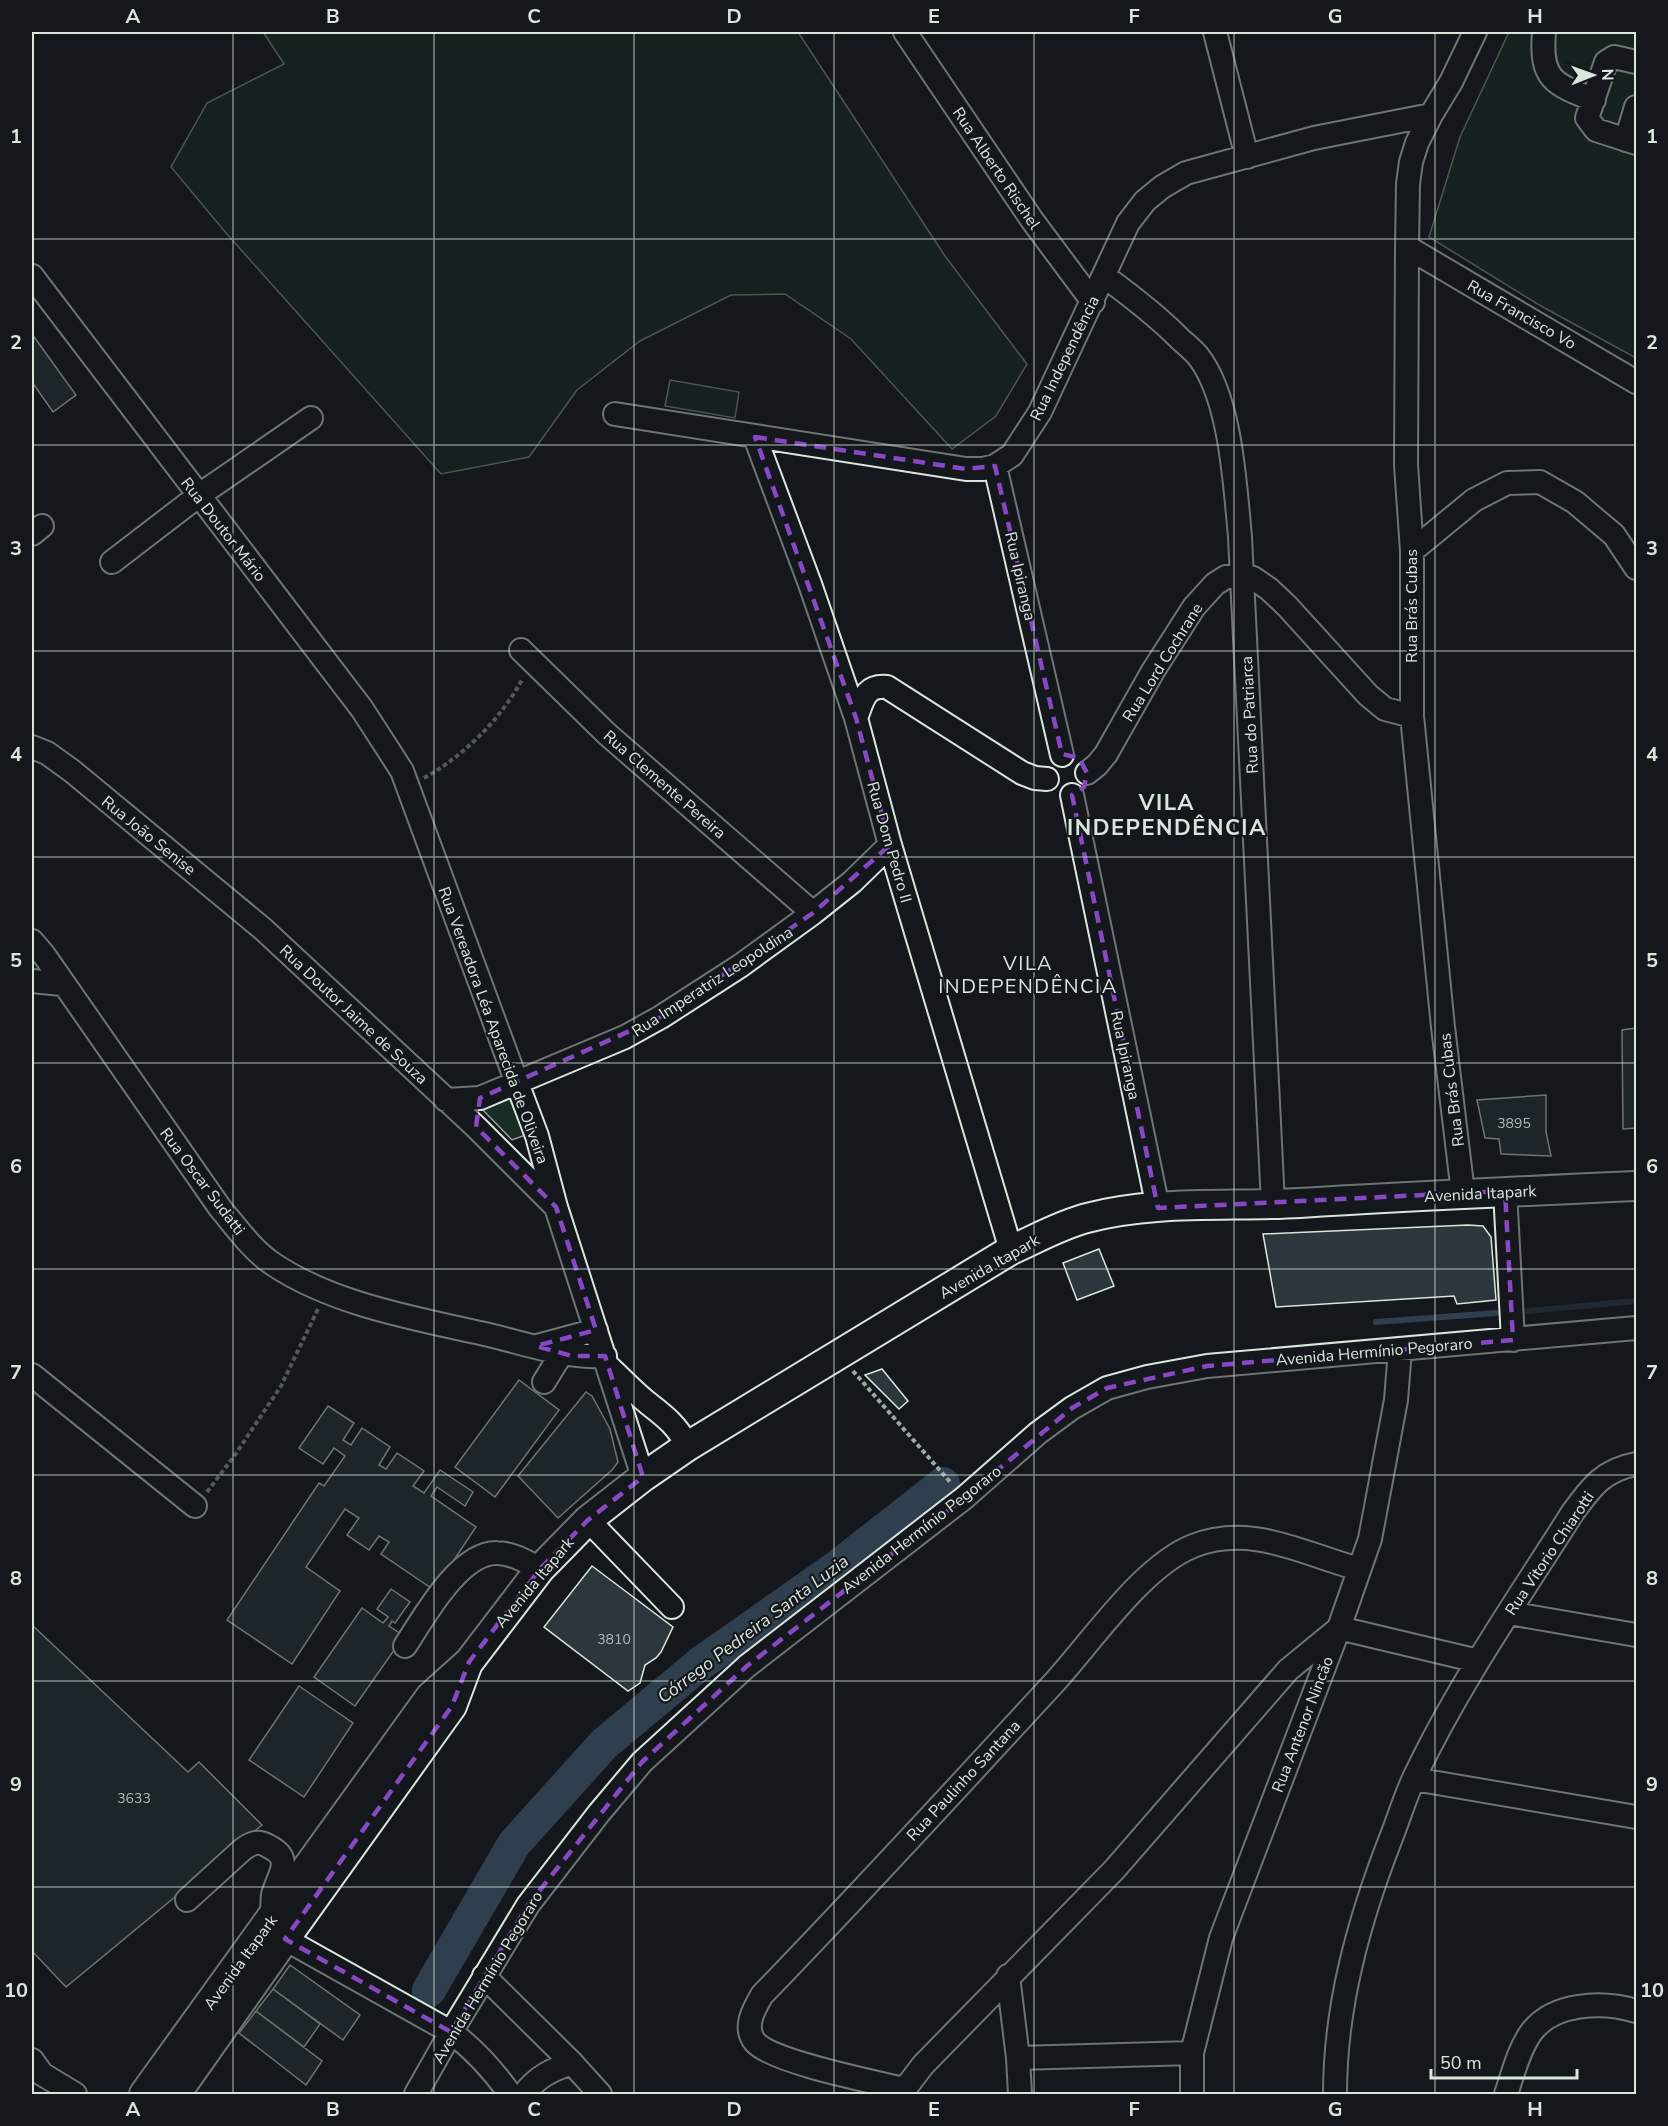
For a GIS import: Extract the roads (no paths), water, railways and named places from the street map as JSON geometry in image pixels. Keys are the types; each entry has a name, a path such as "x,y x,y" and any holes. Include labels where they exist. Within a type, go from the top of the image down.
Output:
{"main road":[{"name":"Avenida Itapark","path":"176,2094 278,1928 430,1697 469,1662 540,1569 588,1520 688,1446 1011,1250 1085,1219 1111,1213 1158,1208 1636,1186"},
{"name":"Avenida Itapark","path":"144,2094 278,1928"}],"street":[{"name":"Rua Alberto Rischel","path":"905,32 1032,220 1092,302"},
{"path":"1215,32 1247,157"},
{"name":"Rua Brás Cubas","path":"1463,1193 1429,898 1412,716 1412,551 1406,465 1407,247 1408,184 1417,143 1451,82 1475,32"},
{"path":"1544,32 1542,52 1550,75 1556,83 1566,89 1593,100"},
{"path":"1636,62 1624,57 1614,57 1606,62 1587,118 1596,130 1631,141 1636,107"},
{"name":"Rua Independência","path":"995,466 1012,455 1040,412 1128,223 1145,201 1162,187 1186,173 1314,138 1431,115"},
{"name":"Rua Francisco Vo","path":"1407,247 1636,382"},
{"name":"Rua Doutor Mário","path":"32,276 362,710 393,756 408,787"},
{"name":"Rua do Patriarca","path":"1104,276 1151,311 1198,356 1214,386 1224,416 1235,484 1243,575 1273,1204"},
{"path":"615,414 966,469 995,466"},
{"path":"112,562 198,496 311,418"},
{"name":"Rua Dom Pedro II","path":"755,437 810,584 856,718 890,845 1011,1250"},
{"name":"Rua Ipiranga","path":"995,466 1062,755"},
{"path":"1412,551 1474,500 1507,483 1540,482 1575,502 1614,535 1636,568"},
{"path":"1243,575 1253,578 1269,589 1287,606 1368,695 1385,709 1412,716"},
{"name":"Rua Lord Cochrane","path":"1088,773 1106,754 1153,671 1194,607 1215,584 1226,578 1243,575"},
{"name":"Rua Clemente Pereira","path":"526,656 607,734 813,913"},
{"path":"856,718 867,692 877,686 887,687 1022,773 1035,778 1047,779"},
{"name":"Rua João Senise","path":"32,747 47,753 72,771 263,929"},
{"path":"1062,755 1079,758 1088,773 1084,787 1072,795 1058,794 1050,788 1047,779 1048,767 1062,755"},
{"name":"Rua Vereadora Léa Aparecida de Oliveira","path":"408,787 537,1136 556,1206 644,1477"},
{"name":"Rua Ipiranga","path":"1072,795 1158,1208"},
{"name":"Rua Imperatriz Leopoldina","path":"480,1098 625,1037 661,1017 740,966 813,913 852,882 890,845"},
{"name":"Rua Doutor Jaime de Souza","path":"263,929 476,1127 556,1206"},
{"name":"Rua Oscar Sudatti","path":"32,941 220,1208 243,1236 273,1264 326,1292 386,1310 572,1356 607,1361"},
{"path":"32,981 62,984"},
{"path":"446,1100 480,1098 476,1112 476,1127"},
{"path":"506,1156 526,1155 532,1150 537,1136"},
{"path":"1505,1191 1513,1340"},
{"name":"Avenida Hermínio Pegoraro","path":"417,2094 451,2032 528,1905 599,1813 642,1762 747,1666 964,1498 1038,1433 1072,1408 1107,1388 1147,1377 1207,1366 1636,1328"},
{"name":"Rua Oscar Sudatti","path":"536,1346 596,1330"},
{"name":"Rua Antenor Nincão","path":"1192,2094 1192,2054 1221,1938 1339,1628 1370,1539 1396,1400 1400,1350"},
{"path":"544,1382 562,1353"},
{"name":"Rua Vereadora Léa Aparecida de Oliveira","path":"607,1361 648,1404 679,1429 688,1446"},
{"path":"32,1375 195,1506"},
{"name":"Rua Vitorio Chiarotti","path":"1335,2094 1335,2065 1343,2005 1356,1938 1369,1896 1414,1779 1478,1661 1588,1491 1618,1468 1636,1464"},
{"path":"588,1520 672,1607"},
{"name":"Rua Paulinho Santana","path":"902,2092 813,2067 762,2048 754,2041 751,2033 750,2023 753,2009 762,1995 1054,1683 1134,1590 1163,1563 1192,1546 1239,1536 1285,1545 1359,1569"},
{"path":"405,1646 447,1582 477,1559 495,1552 513,1556 540,1569"},
{"path":"1509,1613 1636,1635"},
{"path":"902,2092 923,2065 1114,1870 1288,1670 1339,1628 1478,1661"},
{"path":"1414,1779 1636,1817"},
{"path":"188,1899 251,1844 262,1842 277,1850 284,1868 273,1894 278,1928 451,2032 473,2049 496,2074 510,2094"},
{"path":"484,1976 600,2094"},
{"path":"1008,1976 1020,2094"},
{"path":"1506,2094 1520,2053 1538,2024 1554,2014 1593,2005 1602,2004 1636,2011"},
{"path":"1018,2058 1192,2054"},
{"path":"32,2060 42,2074 75,2094"},
{"path":"524,2094 544,2074 572,2063"}],"waterway":[{"name":"Córrego Pedreira Santa Luzia","path":"1528,1311 1636,1301"},
{"name":"Córrego Pedreira Santa Luzia","path":"1376,1322 1496,1313"},
{"name":"Córrego Pedreira Santa Luzia","path":"429,1990 514,1844 604,1744 701,1663 836,1568 943,1484"}],"district":[{"name":"VILA INDEPENDÊNCIA","path":"1167,814"},
{"name":"VILA INDEPENDÊNCIA","path":"1028,974"}]}
